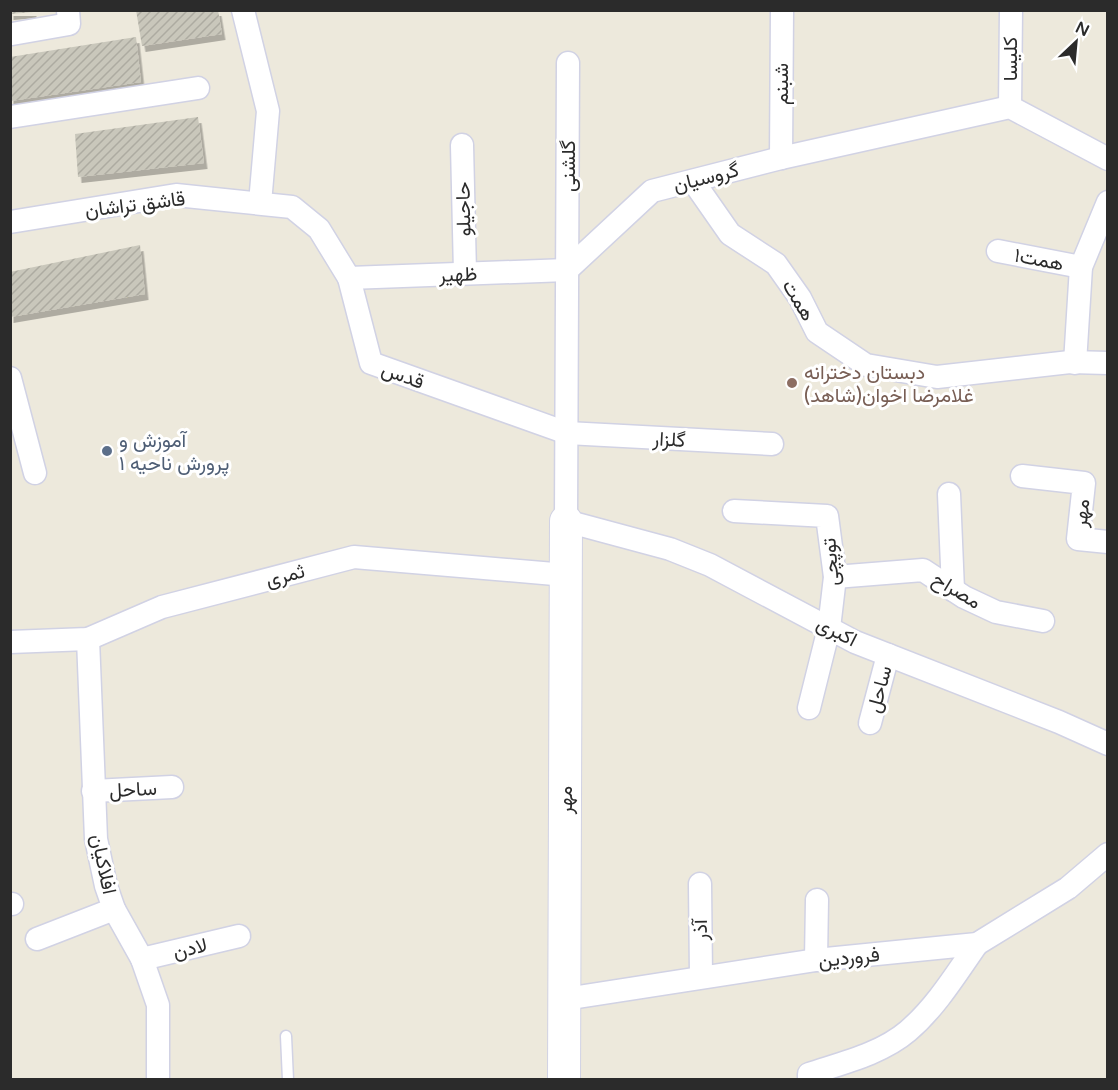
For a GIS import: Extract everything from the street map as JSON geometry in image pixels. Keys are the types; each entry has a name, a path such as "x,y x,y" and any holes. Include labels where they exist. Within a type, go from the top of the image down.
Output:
{"street":[{"path":"12,34 69,24 68,10"},
{"path":"243,10 268,111 260,203"},
{"name":"شبنم","path":"781,159 782,10"},
{"name":"کلیسا","path":"1010,107 1011,10"},
{"name":"گلشنی","path":"567,270 568,63"},
{"path":"10,117 198,88"},
{"path":"1010,107 1107,159"},
{"name":"گروسیان","path":"567,270 651,191 1010,107"},
{"name":"حاجیلو","path":"462,145 465,273"},
{"name":"همت","path":"693,181 730,234 776,264 800,298 817,332 866,365 938,377 1075,363 1107,363"},
{"name":"قاشق تراشان","path":"10,222 176,195 260,203"},
{"path":"1075,363 1081,267 1107,202"},
{"name":"قدس","path":"260,203 292,207 319,229 350,278 371,363 567,433"},
{"name":"همت۱","path":"998,251 1081,267"},
{"path":"566,521 567,270"},
{"name":"ظهیر","path":"350,278 567,270"},
{"path":"10,378 34,472"},
{"name":"گلزار","path":"567,433 772,444"},
{"name":"مهر","path":"1022,476 1084,483 1078,539 1107,542"},
{"path":"949,494 953,590"},
{"name":"توپچی","path":"734,511 827,516 835,577 829,628 809,708"},
{"name":"مهر","path":"564,1080 566,521"},
{"name":"اکبری","path":"566,521 670,549 710,565 829,628 888,655 1059,722 1107,744"},
{"name":"ثمری","path":"10,642 88,639 162,608 354,557 566,575"},
{"name":"مصراح","path":"835,577 923,570 953,590 996,612 1043,621"},
{"name":"افلاکیان","path":"88,639 93,791 100,866 114,909 142,959 158,1005 158,1080"},
{"name":"ساحل","path":"870,723 888,655"},
{"name":"ساحل","path":"93,791 172,787"},
{"name":"فروردین","path":"565,999 701,976 816,960 977,944 1068,888 1107,854"},
{"name":"آذر","path":"700,884 701,976"},
{"path":"816,960 817,900"},
{"path":"37,939 114,909"},
{"name":"لادن","path":"142,959 238,936"},
{"path":"809,1080 810,1074 865,1056 907,1032 937,1001 977,944"}],"lane":[{"path":"286,1036 288,1080"}],"building":[{"path":"10,10 33,10 33,12 10,14"},
{"path":"136,10 218,10 222,34 142,46"},
{"path":"136,37 141,82 10,101 10,57"},
{"path":"198,117 204,163 78,177 75,134"},
{"path":"140,245 145,294 10,317 10,272"}],"place":[{"name":"دبستان دخترانه غلامرضا اخوان(شاهد)","path":"792,383"},
{"name":"آموزش و پرورش ناحیه ۱","path":"107,451"}]}
